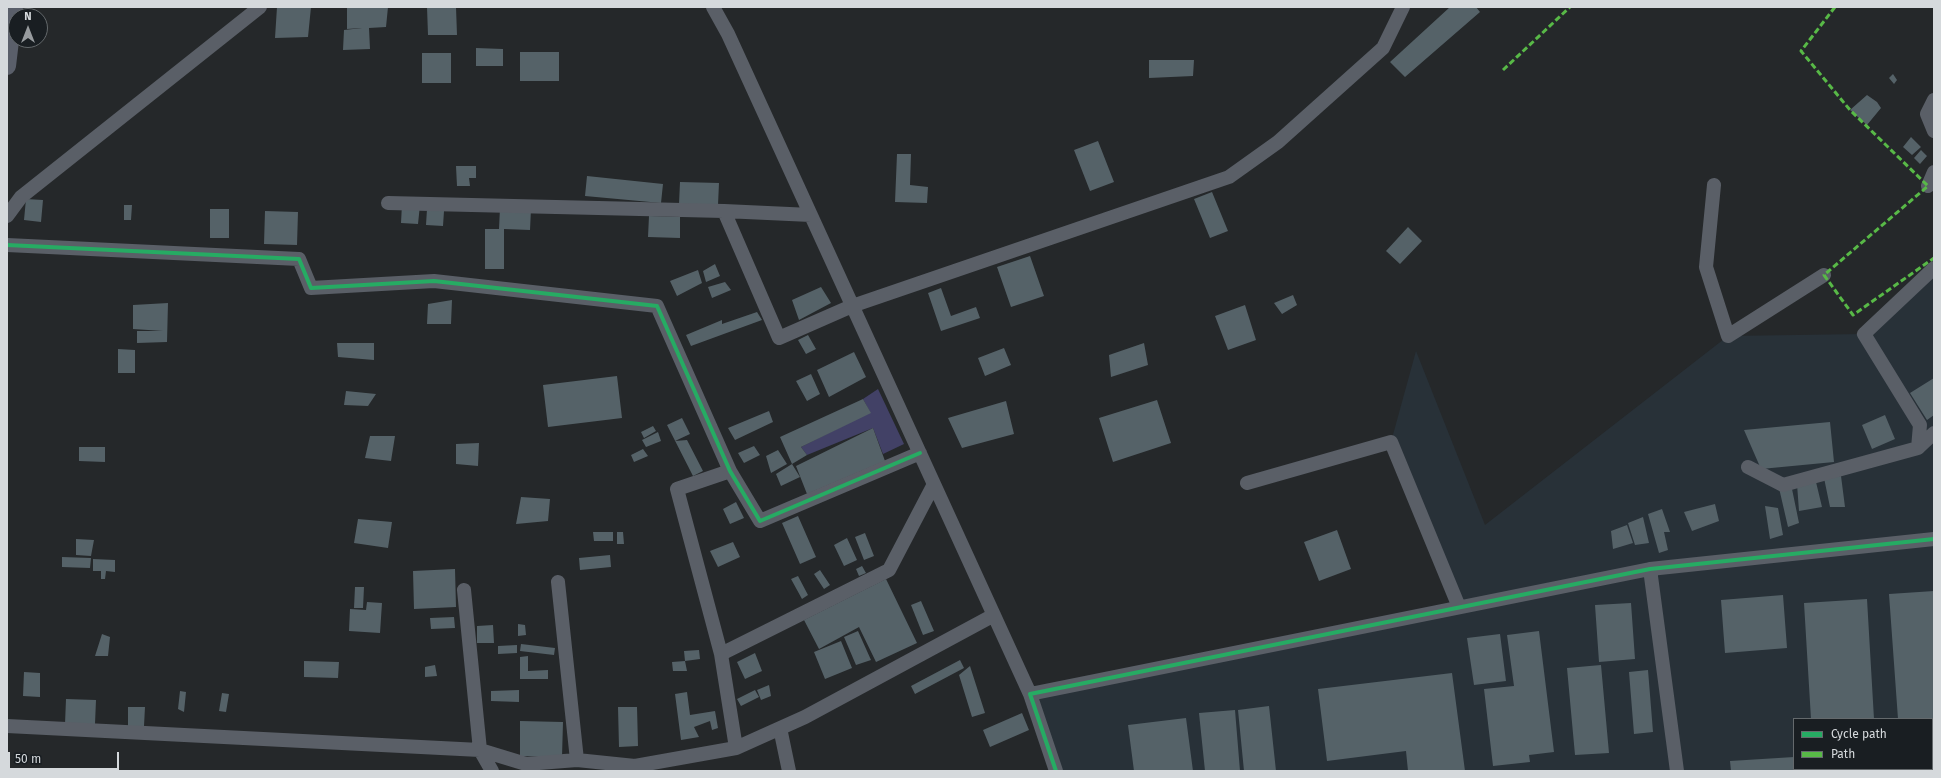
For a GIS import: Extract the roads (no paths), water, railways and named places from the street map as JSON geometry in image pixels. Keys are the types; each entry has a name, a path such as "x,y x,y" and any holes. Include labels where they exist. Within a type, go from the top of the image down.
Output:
{"main road":[{"path":"7,66 14,7"}],"street":[{"path":"7,216 21,197 260,7"},
{"path":"713,7 728,34 1030,694 1056,771"},
{"path":"724,211 779,338 852,306 1229,177 1278,142 1383,48 1403,7"},
{"path":"1934,100 1927,114 1934,131"},
{"path":"1928,186 1934,172"},
{"path":"1714,186 1706,267 1728,336 1824,275"},
{"path":"388,203 724,211 811,216"},
{"path":"7,245 299,258 311,288 434,281 657,306 730,471 760,521 920,453"},
{"path":"1918,448 1920,425 1864,334 1932,275"},
{"path":"1748,467 1783,484 1918,448 1934,432"},
{"path":"1247,483 1391,442 1459,607"},
{"path":"730,471 677,489 721,654 736,748"},
{"path":"721,654 889,570 934,484"},
{"path":"1030,694 1650,569 1934,539"},
{"path":"1650,569 1677,771"},
{"path":"558,582 576,760"},
{"path":"464,590 480,750 492,771"},
{"path":"7,726 480,750 526,764 576,760 635,766 736,748 805,717 994,615"},
{"path":"780,728 789,771"}]}
